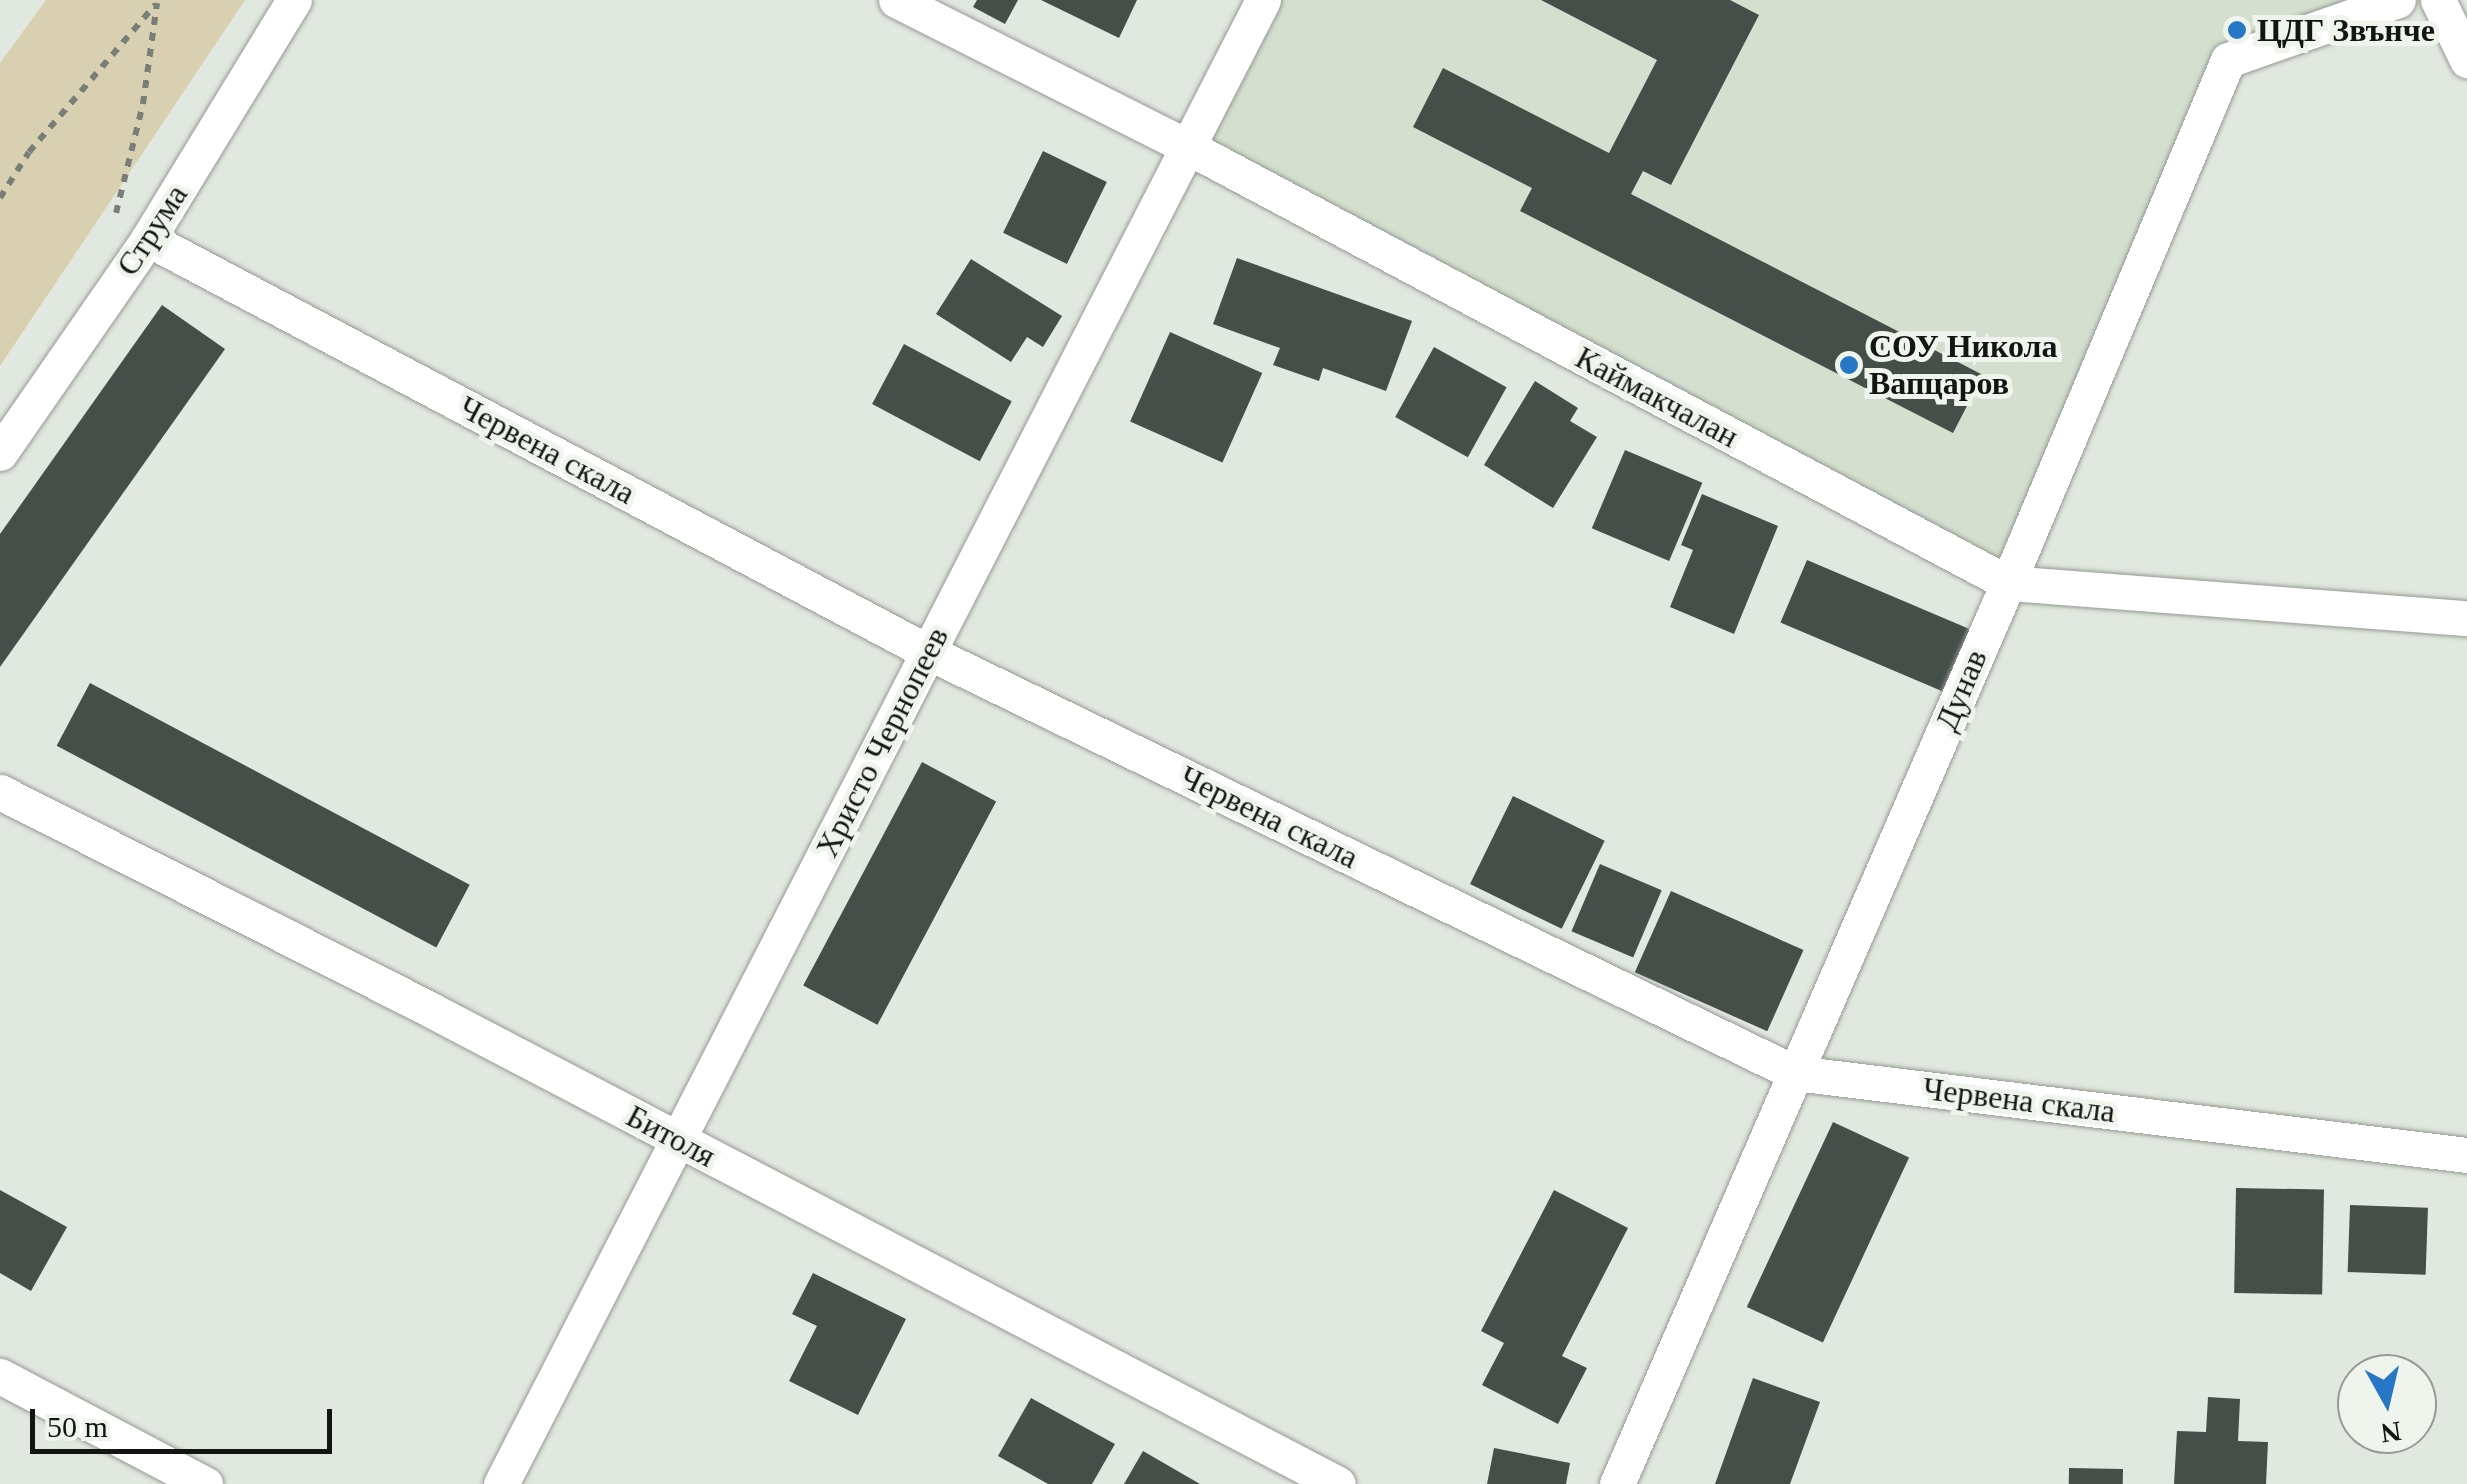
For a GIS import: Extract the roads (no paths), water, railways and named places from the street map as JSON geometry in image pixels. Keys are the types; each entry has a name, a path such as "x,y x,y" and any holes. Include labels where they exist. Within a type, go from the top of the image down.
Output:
{"street":[{"name":"Струма","path":"0,453 148,239 294,0"},
{"name":"Каймакчалан","path":"896,0 1188,147 2008,583 2467,618"},
{"name":"Христо Чернопеев","path":"501,1484 1263,0"},
{"name":"Дунав","path":"1617,1484 2008,583 2228,60 2398,0"},
{"path":"2438,0 2467,60"},
{"name":"Червена скала","path":"148,239 928,652 1795,1073 2467,1155"},
{"name":"Битоля","path":"0,792 1338,1484"},
{"path":"0,1376 205,1484"}],"place":[{"name":"ЦДГ Звънче","path":"2237,30"},
{"name":"СОУ Никола Вапцаров","path":"1849,365"}]}
